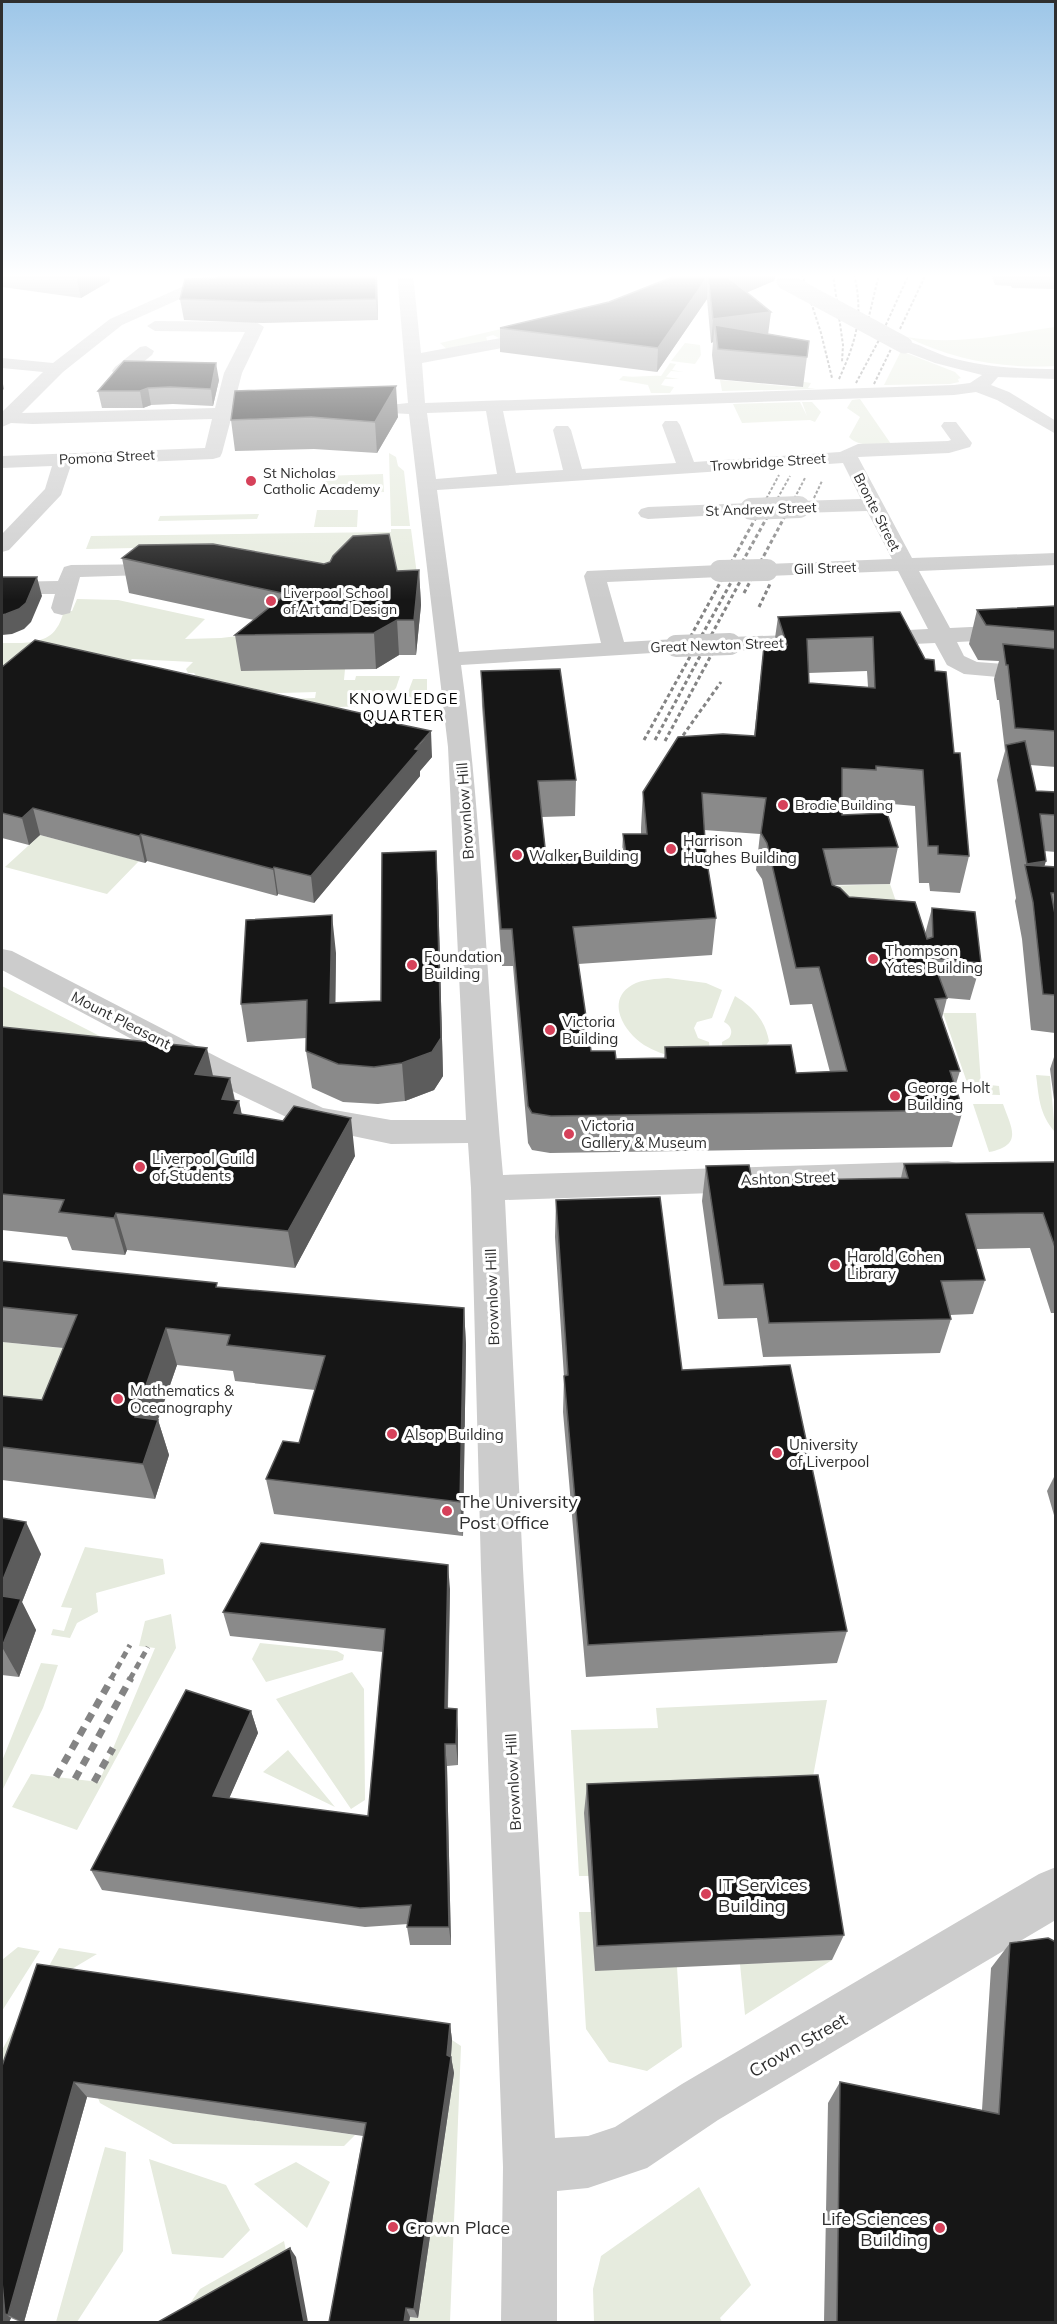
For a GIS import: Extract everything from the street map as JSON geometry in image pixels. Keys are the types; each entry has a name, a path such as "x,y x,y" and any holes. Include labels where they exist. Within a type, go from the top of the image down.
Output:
{"street":[{"path":"3,419 42,382"},
{"path":"106,387 110,382"},
{"path":"223,413 231,382"},
{"name":"Brownlow Hill","path":"415,382 460,747 470,879 482,1131 488,1188 502,1569 530,2167 530,2322"},
{"path":"382,409 954,390 979,387 986,382"},
{"path":"979,387 1003,396 1052,424"},
{"path":"3,419 89,410 291,412"},
{"path":"495,412 508,480"},
{"name":"Pomona Street","path":"2,462 213,453 223,413"},
{"path":"671,425 687,468"},
{"name":"Bronte Street","path":"950,426 963,443 949,447 858,450 848,454 955,660 972,669 1056,675"},
{"path":"562,430 574,476"},
{"name":"Trowbridge Street","path":"426,485 849,457"},
{"path":"2,546 54,491 63,459"},
{"name":"St Andrew Street","path":"648,513 873,504"},
{"name":"Gill Street","path":"614,649 596,576 1056,559"},
{"path":"61,609 71,571 189,570"},
{"path":"2,588 68,587"},
{"name":"Great Newton Street","path":"450,659 676,646 1056,630"},
{"name":"Mount Pleasant","path":"2,958 216,1070 316,1118 391,1132 482,1131"},
{"name":"Ashton Street","path":"488,1188 981,1172"},
{"name":"Crown Street","path":"530,2167 588,2162 628,2149 700,2102 1056,1891"}],"shaded area":[{"path":"633,382 663,382 661,385 674,387 670,393 651,393 648,385"},
{"path":"720,382 795,387 797,382 807,382 811,383 808,388 816,389 722,391"},
{"path":"885,382 957,382 950,384 884,385"},
{"path":"860,399 891,444 863,444 849,437 860,417 847,408 852,400"},
{"path":"800,402 807,416 802,402 812,402 821,412 815,422 810,420 742,423 733,404"},
{"path":"389,453 396,457 398,466 404,471 410,526 391,526"},
{"path":"383,474 384,492 322,494 322,476"},
{"path":"317,510 358,510 357,527 314,527"},
{"path":"259,514 257,519 158,521 160,516"},
{"path":"391,529 411,529 421,605 356,570 134,548 86,549 91,536 391,532"},
{"path":"77,599 118,600 205,619 185,639 221,638 279,631 345,669 344,680 355,680 356,676 400,676 396,688 387,698 359,706 321,708 292,699 315,698 316,692 240,694 202,684 194,673 188,673 186,669 193,662 132,659 108,680 2,699 2,643 31,642 46,638 57,627 64,611 72,611"},
{"path":"413,679 427,679 427,708 407,695"},
{"path":"40,835 139,861 107,894 5,867"},
{"path":"890,884 901,916 854,918 827,886"},
{"path":"668,978 706,983 722,990 712,1018 697,1022 694,1028 698,1038 709,1042 711,1066 651,1049 637,1039 624,1025 619,1008 624,992 640,982"},
{"path":"2,986 131,1052 2,1043"},
{"path":"735,996 757,1015 765,1027 769,1041 761,1053 723,1066 722,1042 729,1038 731,1033 730,1027 724,1022"},
{"path":"943,1013 976,1013 981,1084 999,1086 1000,1095 971,1094"},
{"path":"1036,1075 1050,1076 1055,1132 1043,1112"},
{"path":"973,1104 1003,1104 1012,1135 1007,1145 989,1152"},
{"path":"2,1342 90,1351 56,1436 2,1430"},
{"path":"85,1547 163,1559 165,1574 96,1593 98,1612 77,1623 70,1638 51,1635 53,1629 64,1631 72,1608 61,1607"},
{"path":"171,1614 176,1648 77,1830 12,1807 31,1774 99,1782 155,1648 139,1646 145,1621"},
{"path":"260,1643 337,1651 344,1655 343,1660 266,1682 252,1659"},
{"path":"41,1663 58,1665 43,1708 2,1791 2,1761"},
{"path":"352,1672 364,1689 365,1800 351,1809 276,1699"},
{"path":"827,1700 808,1804 589,1876 579,1876 571,1730 658,1728 656,1708"},
{"path":"288,1750 335,1807 263,1772"},
{"path":"579,1912 591,1912 677,1967 682,2047 647,2071 609,2062 586,2029"},
{"path":"18,1947 40,1951 2,2011 2,1960"},
{"path":"59,1948 97,1954 50,1982 2,2126 2,2050"},
{"path":"832,1960 745,2015 740,1964"},
{"path":"452,2040 461,2046 450,2322 409,2322 410,2317 418,2318 454,2073 449,2071"},
{"path":"98,2098 355,2135 344,2146 173,2144 100,2103"},
{"path":"105,2147 126,2152 123,2251 77,2322 56,2322"},
{"path":"149,2159 226,2185 250,2230 223,2258 172,2254"},
{"path":"296,2162 330,2182 307,2228 254,2184"},
{"path":"699,2187 751,2285 720,2318 722,2322 594,2322 593,2289 601,2256"},
{"path":"284,2241 288,2261 177,2322 200,2289"}],"building":[{"path":"105,382 212,382 211,389 170,387 148,388 140,391 98,391"},
{"path":"396,386 375,422 311,417 231,420 235,391"},
{"path":"389,534 397,571 419,570 414,620 397,620 374,633 235,635 286,594 122,558 139,545 213,544 324,564 330,562 353,536"},
{"path":"2,577 37,577 26,603 19,609 2,615"},
{"path":"1056,606 1056,631 986,625 977,610"},
{"path":"900,612 925,659 934,660 935,671 946,672 954,753 960,753 969,856 938,854 938,846 928,846 923,770 876,766 876,770 842,768 842,815 887,813 898,847 823,849 832,885 840,888 849,897 915,902 927,939 933,937 932,908 975,912 981,963 932,958 947,998 935,999 960,1071 950,1071 963,1110 551,1116 532,1113 528,1106 512,929 501,929 481,671 560,669 576,780 538,781 546,857 626,854 623,834 647,834 643,792 678,737 723,734 755,736 764,646 787,645 778,617","holes":["873,637 875,688 809,683 807,639","702,793 766,798 761,833 767,843 796,968 819,967 847,1071 796,1073 791,1045 665,1047 666,1058 616,1059 615,1051 591,1051 573,927 716,918 706,856"]},
{"path":"35,640 400,722 398,724 431,731 415,749 419,750 311,876 274,867 273,869 33,808 22,818 2,813 2,667"},
{"path":"1003,644 1056,649 1056,731 1015,728 1008,665 1006,665"},
{"path":"1025,741 1036,791 1056,792 1056,815 1040,814 1046,861 1027,864 1006,745"},
{"path":"436,851 441,1038 432,1052 402,1063 374,1067 338,1064 306,1051 307,1000 241,1004 246,920 332,915 330,1003 381,1001 382,853"},
{"path":"1025,865 1056,867 1056,893 1051,893 1056,919 1056,995 1043,994 1033,902"},
{"name":"Liverpool Guild of Students","path":"2,1027 207,1048 195,1074 230,1078 222,1099 239,1101 234,1113 283,1121 294,1106 351,1118 288,1231 116,1213 114,1218 59,1212 64,1200 2,1194"},
{"name":"Harold Cohen Library","path":"1056,1162 1056,1250 1043,1213 966,1214 985,1280 941,1281 951,1319 769,1323 763,1284 724,1285 706,1166 749,1165 752,1181 908,1178 904,1164"},
{"path":"660,1197 682,1370 790,1365 847,1631 588,1645 564,1376 568,1375 556,1200"},
{"path":"2,1261 217,1283 216,1287 464,1308 460,1502 266,1479 283,1441 299,1443 325,1356 227,1345 230,1335 166,1328 135,1417 158,1420 143,1464 2,1447 2,1396 42,1400 77,1315 2,1307"},
{"path":"2,1518 26,1522 2,1582"},
{"path":"261,1543 448,1565 445,1708 457,1709 456,1744 445,1744 449,1927 407,1927 411,1905 360,1908 91,1870 186,1690 251,1711 213,1796 368,1816 385,1629 223,1612"},
{"path":"2,1596 21,1599 2,1647"},
{"name":"IT Services Building","path":"818,1775 844,1935 597,1946 587,1784"},
{"name":"Life Sciences Building","path":"1048,1938 1056,1942 1056,2322 837,2322 840,2082 999,2114 1010,1943"},
{"name":"Crown Place","path":"37,1964 450,2024 447,2055 451,2057 414,2309 406,2308 404,2322 329,2322 366,2123 74,2082 8,2315 5,2314 2,2282 2,2066"},
{"path":"290,2248 304,2322 158,2322"}],"railway":[{"path":"764,503 779,475"},
{"path":"775,503 790,476"},
{"path":"792,503 805,478"},
{"path":"814,498 822,481"},
{"path":"687,643 765,501"},
{"path":"644,740 776,501"},
{"path":"744,593 793,501"},
{"path":"655,740 743,576"},
{"path":"759,607 771,582"},
{"path":"665,741 722,635"},
{"path":"679,741 721,682"},
{"path":"111,1679 130,1645"},
{"path":"130,1679 148,1647"},
{"path":"56,1777 112,1678"},
{"path":"75,1779 131,1678"},
{"path":"94,1782 113,1748"}],"place":[{"name":"St Nicholas Catholic Academy","path":"251,481"},
{"name":"Liverpool School of Art and Design","path":"271,601"},
{"name":"Brodie Building","path":"783,805"},
{"name":"Harrison Hughes Building","path":"671,849"},
{"name":"Walker Building","path":"517,855"},
{"name":"Thompson Yates Building","path":"873,959"},
{"name":"Foundation Building","path":"412,965"},
{"name":"Victoria Building","path":"550,1030"},
{"name":"George Holt Building","path":"895,1096"},
{"name":"Victoria Gallery & Museum","path":"569,1134"},
{"name":"Liverpool Guild of Students","path":"140,1167"},
{"name":"Harold Cohen Library","path":"835,1265"},
{"name":"Mathematics & Oceanography","path":"118,1399"},
{"name":"Alsop Building","path":"392,1434"},
{"name":"University of Liverpool","path":"777,1453"},
{"name":"The University Post Office","path":"447,1511"},
{"name":"IT Services Building","path":"706,1894"},
{"name":"Crown Place","path":"393,2227"},
{"name":"Life Sciences Building","path":"940,2228"}],"district":[{"name":"KNOWLEDGE QUARTER","path":"404,706"}]}
